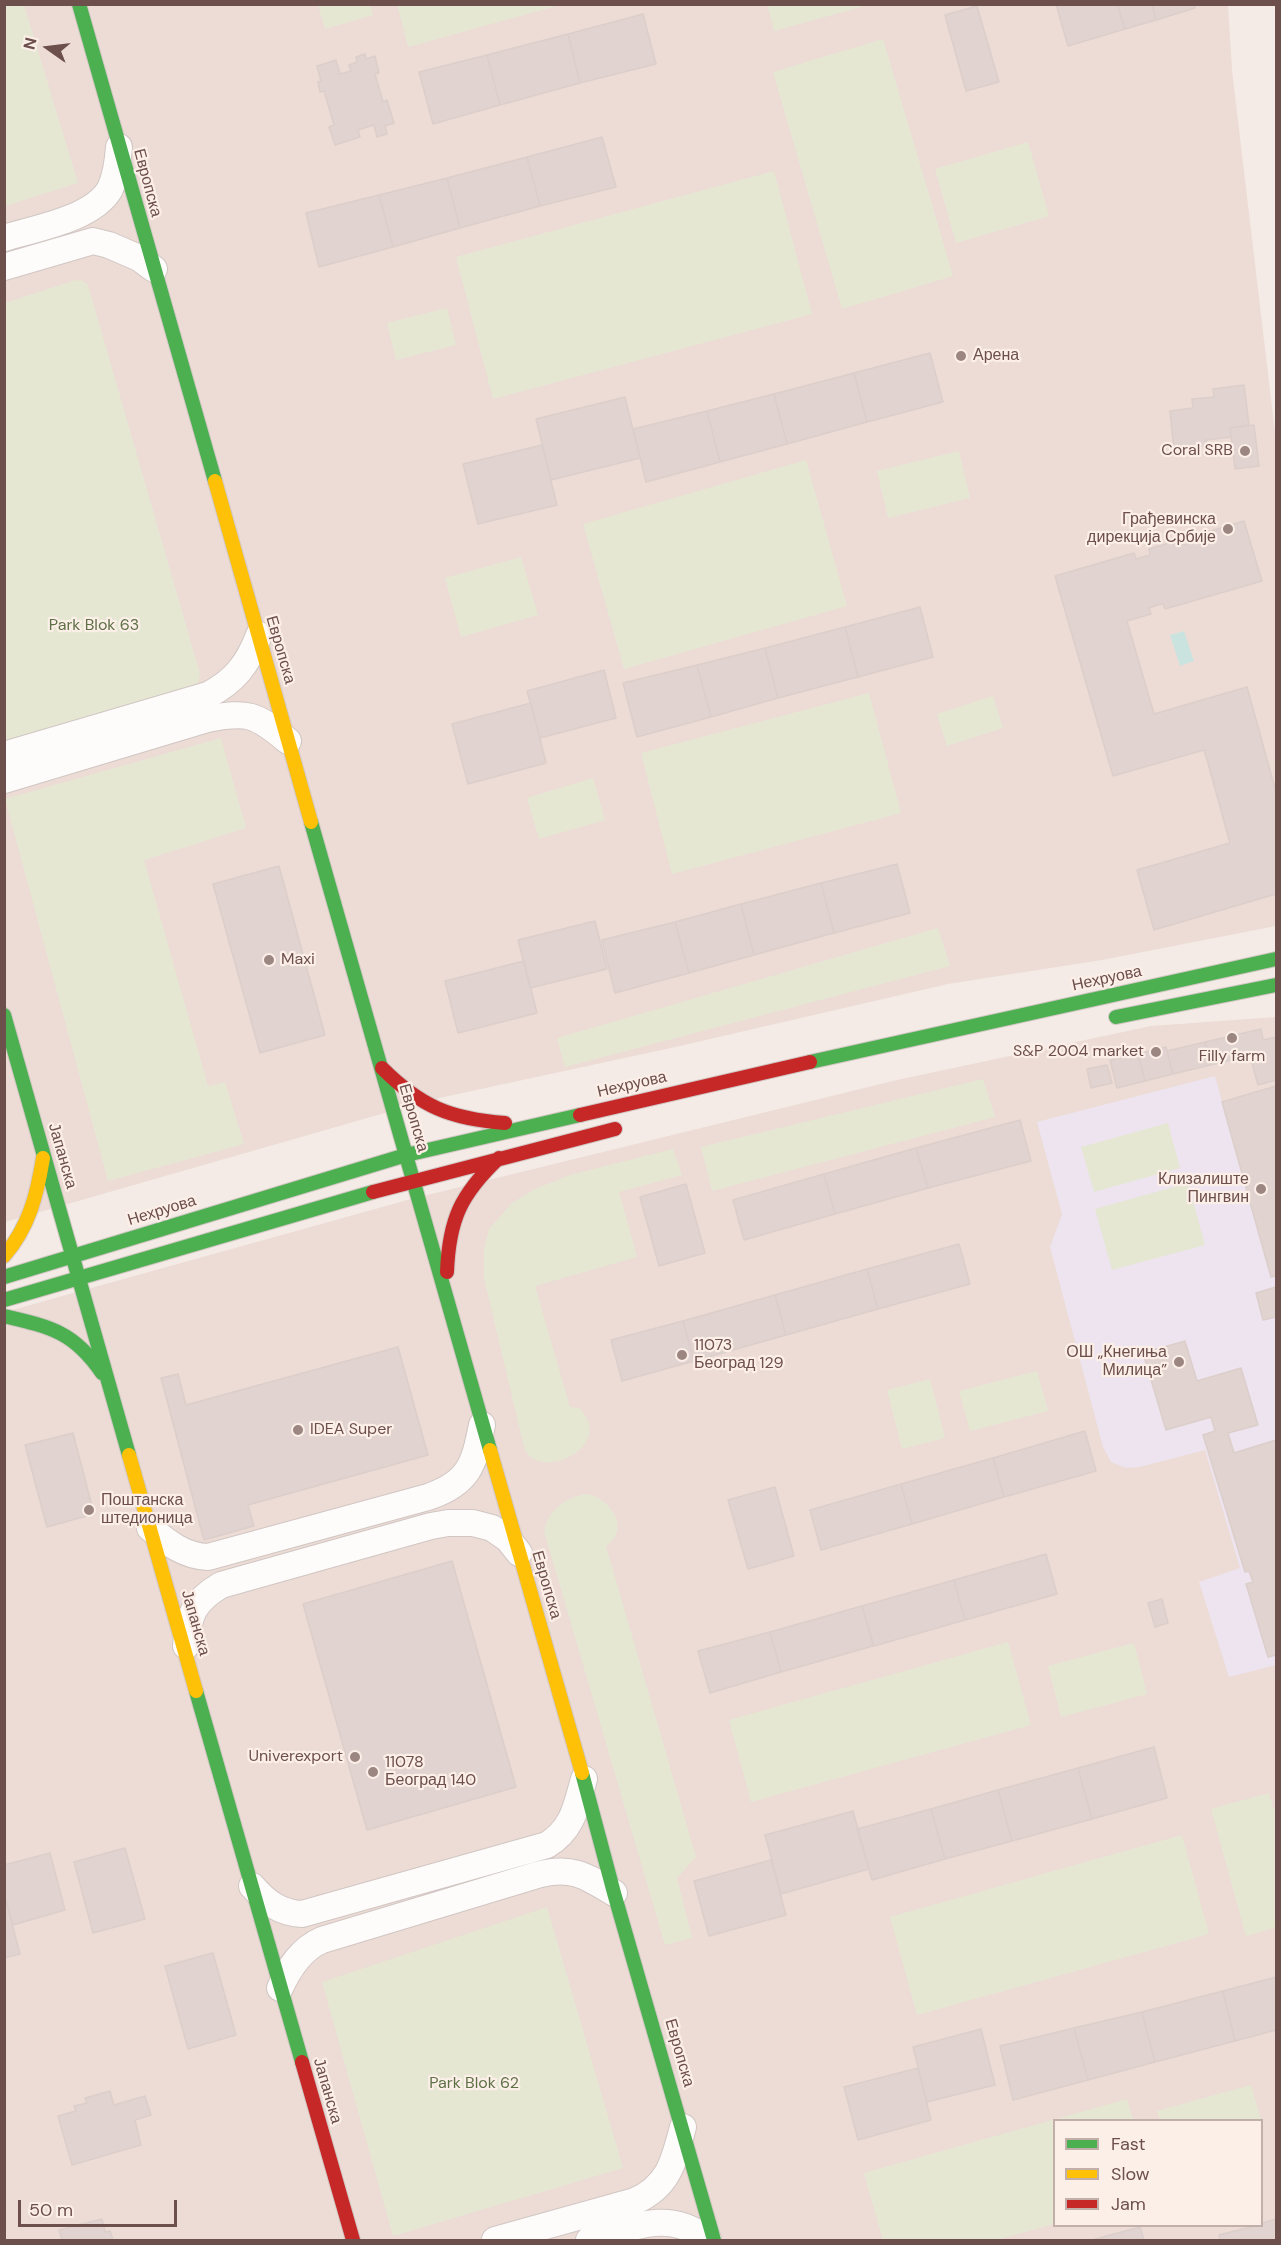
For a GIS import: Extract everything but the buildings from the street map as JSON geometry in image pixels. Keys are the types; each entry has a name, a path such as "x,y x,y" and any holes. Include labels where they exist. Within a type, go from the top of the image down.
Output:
{"street":[{"name":"Европска","path":"80,4 714,2241"},
{"path":"4,238 79,215 99,203 110,189 117,166 119,145"},
{"path":"4,267 93,241 139,258 154,269"},
{"path":"4,755 208,695 226,685 242,668 252,653 259,635"},
{"path":"4,780 207,719 232,714 249,715 265,721 288,741"},
{"name":"Нехруова","path":"4,1277 406,1155 961,1027 1270,960 1276,953"},
{"path":"1105,1019 1274,987"},
{"name":"Јапанска","path":"4,1015 353,2240"},
{"path":"382,1068 408,1094 434,1110 482,1122 537,1125"},
{"path":"4,1300 413,1180 632,1125"},
{"path":"4,1256 25,1228 34,1205 44,1153"},
{"path":"447,1298 447,1254 451,1227 459,1202 480,1175 499,1158"},
{"path":"4,1316 52,1327 73,1339 91,1354 110,1385"},
{"path":"150,1528 167,1542 186,1553 195,1557 208,1557 428,1497 452,1488 469,1471 476,1457 483,1424"},
{"path":"185,1652 189,1618 206,1594 221,1585 448,1523 473,1523 492,1528 508,1539 519,1553"},
{"path":"252,1886 263,1899 286,1913 302,1914 547,1845 557,1839 570,1824 584,1779"},
{"path":"280,1988 293,1963 312,1944 537,1875 554,1871 575,1872 589,1877 614,1893"},
{"path":"495,2241 649,2195 669,2171 683,2127"},
{"path":"590,2241 662,2221 684,2225 708,2241"}],"shaded area":[{"path":"5,5 1228,5 1232,70 1276,441 1276,926 1102,960 948,984 671,1048 430,1100 5,1222"},
{"path":"1276,1017 1276,2240 5,2240 5,1312 411,1199 897,1080 1151,1026"},
{"name":"ОШ „Кнегиња Милица”","path":"1215,1076 1271,1277 1276,1276 1276,1665 1229,1677 1199,1582 1240,1568 1205,1450 1140,1467 1126,1468 1111,1462 1103,1447 1050,1247 1062,1214 1037,1122"}],"green space":[{"path":"5,4 24,5 78,183 5,206"},
{"path":"397,4 560,4 560,5 408,47"},
{"path":"767,4 868,4 868,5 774,31"},
{"path":"318,5 370,5 373,15 325,29"},
{"path":"883,39 953,276 842,309 773,72"},
{"path":"1028,142 1049,216 956,243 935,169"},
{"path":"774,171 812,314 493,399 456,257"},
{"name":"Park Blok 63","path":"76,280 88,285 200,674 198,683 192,689 5,748 5,303"},
{"path":"447,308 456,345 396,360 387,323"},
{"path":"959,451 970,498 888,518 877,471"},
{"path":"806,460 847,606 624,669 583,524"},
{"path":"521,557 538,615 461,637 445,578"},
{"path":"869,693 901,813 672,874 641,753"},
{"path":"993,696 1003,728 947,746 937,714"},
{"path":"221,738 246,828 144,860 208,1086 225,1082 244,1144 108,1181 5,799"},
{"path":"593,778 605,820 539,839 527,798"},
{"path":"938,928 950,966 565,1067 557,1038"},
{"path":"983,1079 995,1117 712,1191 701,1147"},
{"path":"1168,1123 1180,1168 1094,1192 1081,1147"},
{"path":"673,1149 682,1175 619,1192 637,1257 535,1286 570,1407 579,1408 589,1422 589,1436 582,1447 571,1456 557,1461 543,1462 531,1458 524,1447 484,1278 484,1249 489,1229 512,1203 535,1189 570,1175"},
{"path":"1188,1183 1205,1245 1112,1270 1095,1209"},
{"path":"1037,1371 1048,1411 970,1431 959,1391"},
{"path":"930,1379 945,1438 902,1449 887,1390"},
{"path":"585,1494 602,1501 615,1515 617,1531 614,1539 606,1546 696,1857 677,1878 692,1938 665,1945 544,1531 549,1517 558,1506"},
{"path":"1008,1642 1031,1725 751,1802 729,1720"},
{"path":"1134,1643 1147,1694 1061,1717 1048,1666"},
{"path":"1269,1793 1273,1808 1276,1808 1276,1927 1246,1936 1211,1809"},
{"path":"1182,1835 1209,1934 917,2015 890,1917"},
{"name":"Park Blok 62","path":"547,1907 623,2168 393,2236 322,1982"},
{"path":"1251,2085 1261,2119 1160,2119 1157,2111"},
{"path":"1127,2099 1133,2119 1056,2119"},
{"path":"1053,2120 1053,2224 996,2240 883,2240 864,2173"}],"water":[{"path":"1184,631 1194,661 1180,666 1170,635"}],"traffic: fast":[{"path":"79,4 215,481"},
{"path":"311,822 490,1450"},
{"path":"810,1062 1276,959"},
{"path":"1116,1017 1276,985"},
{"path":"4,1015 129,1455"},
{"path":"4,1277 406,1155 580,1115"},
{"path":"4,1300 373,1192"},
{"path":"4,1316 60,1333 81,1348 102,1373"},
{"path":"196,1691 302,2062"},
{"path":"582,1773 614,1893 714,2240"}],"traffic: slow":[{"path":"215,481 311,822"},
{"path":"4,1256 20,1234 31,1210 43,1158"},
{"path":"490,1450 582,1773"},
{"path":"129,1455 196,1691"}],"traffic: jam":[{"path":"580,1115 810,1062"},
{"path":"382,1068 410,1092 438,1109 468,1118 505,1123"},
{"path":"373,1192 615,1129"},
{"path":"447,1272 454,1222 466,1196 499,1158"},
{"path":"302,2062 353,2240"}],"place":[{"name":"Арена","path":"961,356"},
{"name":"Coral SRB","path":"1245,451"},
{"name":"Грађевинска дирекција Србије","path":"1228,529"},
{"name":"Maxi","path":"269,960"},
{"name":"Filly farm","path":"1232,1038"},
{"name":"S&P 2004 market","path":"1156,1052"},
{"name":"Клизалиште Пингвин","path":"1261,1189"},
{"name":"11073 Београд 129","path":"682,1355"},
{"name":"ОШ „Кнегиња Милица”","path":"1179,1362"},
{"name":"IDEA Super","path":"298,1430"},
{"name":"Поштанска штедионица","path":"89,1510"},
{"name":"Univerexport","path":"355,1757"},
{"name":"11078 Београд 140","path":"373,1772"}]}
